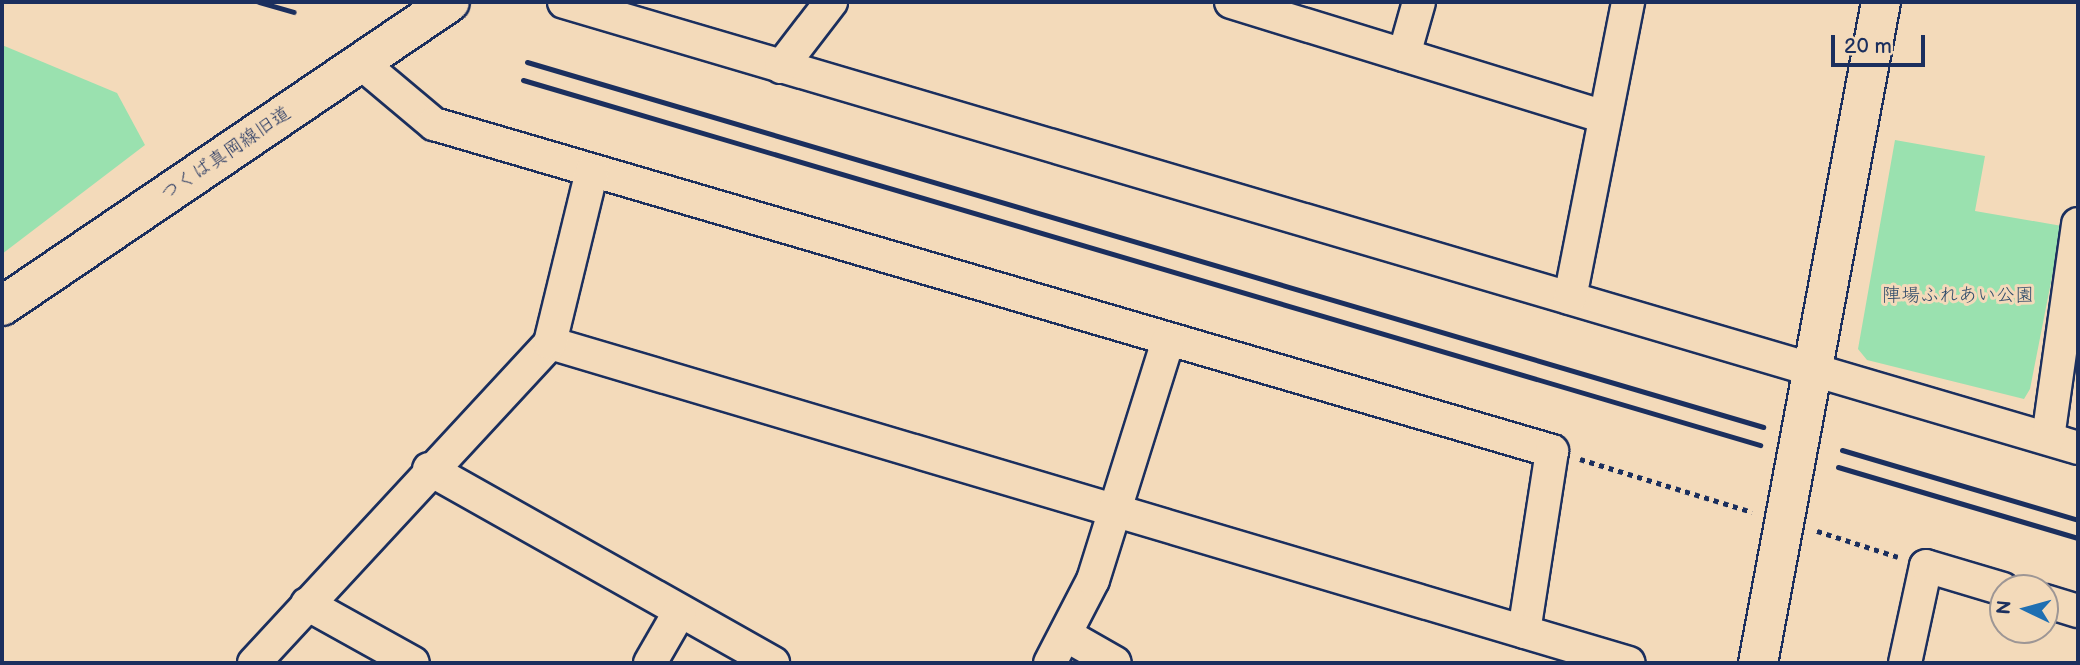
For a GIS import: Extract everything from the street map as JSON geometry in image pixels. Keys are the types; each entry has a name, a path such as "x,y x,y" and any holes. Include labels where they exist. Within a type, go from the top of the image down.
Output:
{"street":[{"name":"つくば真岡線旧道","path":"2,306 450,2"},
{"path":"564,2 2078,448"},
{"path":"781,67 831,2"},
{"path":"1231,2 1605,117"},
{"path":"1404,55 1419,2"},
{"path":"1570,298 1628,2"},
{"path":"1758,663 1881,2"},
{"path":"360,62 434,124 1552,451 1524,632"},
{"path":"254,663 429,469 550,342 592,171"},
{"path":"2048,438 2076,242"},
{"path":"1050,663 1093,580 1168,340"},
{"path":"550,342 1629,663"},
{"path":"429,469 773,663"},
{"path":"1905,663 1926,566 1989,585"},
{"path":"307,604 414,663"},
{"path":"2059,605 2078,611"},
{"path":"650,663 680,611"},
{"path":"1066,635 1115,663"}],"path":[{"path":"1552,451 1756,513"},
{"path":"1811,529 1926,566"}],"green space":[{"path":"2,45 117,93 145,145 2,254"},
{"name":"陣場ふれあい公園","path":"1895,140 1985,156 1975,211 2062,226 2030,389 2024,399 1867,360 1858,349"}],"railway":[{"path":"259,2 294,12"},
{"path":"527,62 1763,427"},
{"path":"523,80 1760,445"},
{"path":"1842,450 2078,520"},
{"path":"1838,467 2078,538"}]}
